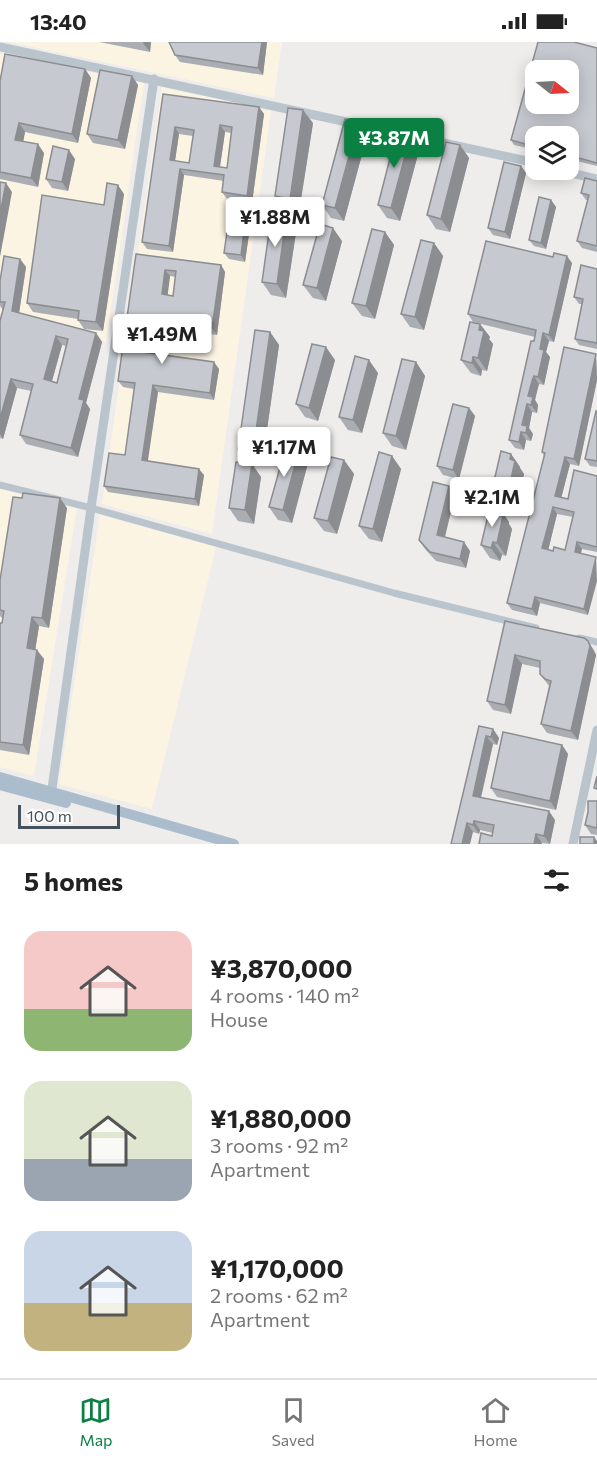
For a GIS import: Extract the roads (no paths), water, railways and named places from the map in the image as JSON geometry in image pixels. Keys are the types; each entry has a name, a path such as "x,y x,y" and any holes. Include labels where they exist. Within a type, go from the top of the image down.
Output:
{"main road":[{"path":"0,777 209,844"},
{"path":"0,785 51,795 234,844"}],"street":[{"path":"0,47 525,162"},
{"path":"51,795 154,80"},
{"path":"579,175 597,179"},
{"path":"0,485 91,508 394,593 541,629"},
{"path":"574,637 597,642"},
{"path":"573,844 597,730"}]}
